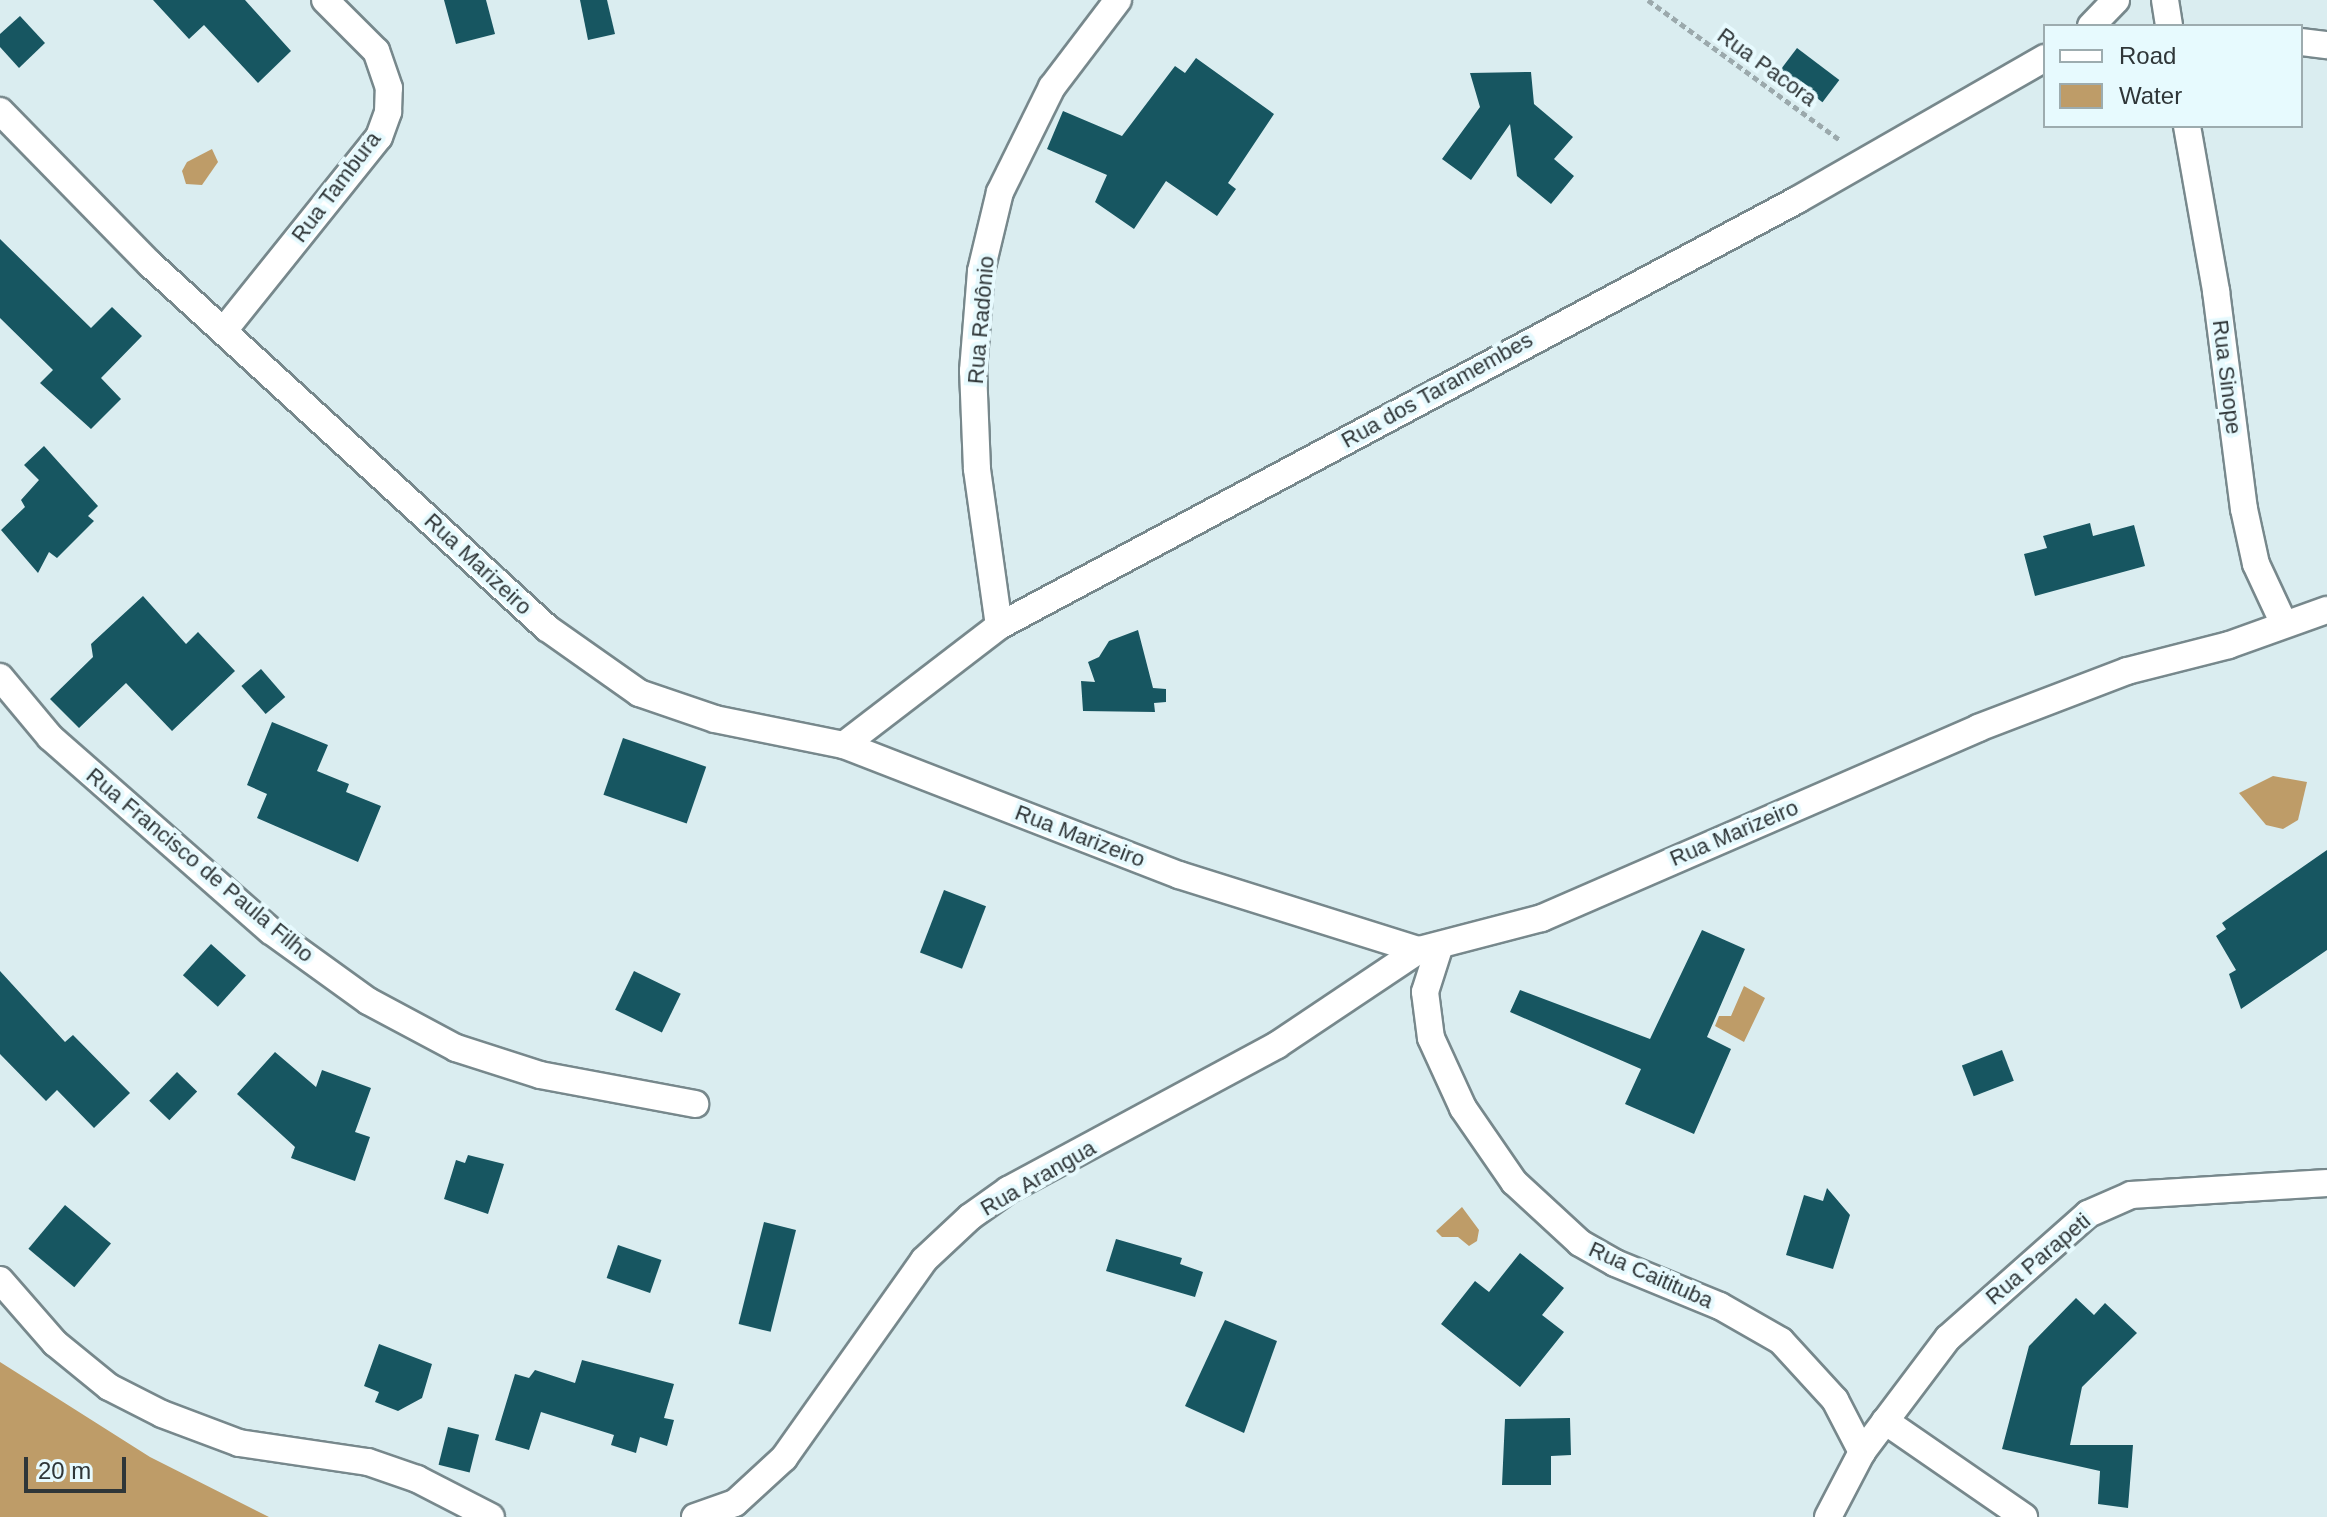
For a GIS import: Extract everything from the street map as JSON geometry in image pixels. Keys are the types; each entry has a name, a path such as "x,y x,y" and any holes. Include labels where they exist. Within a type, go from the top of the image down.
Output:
{"street":[{"name":"Rua Tambura","path":"225,329 379,137 388,112 389,88 376,51 325,0"},
{"name":"Rua Radônio","path":"999,626 977,469 973,371 981,271 1000,192 1052,87 1118,0"},
{"path":"2093,24 2116,0"},
{"path":"2165,0 2169,24"},
{"path":"2303,42 2327,45"},
{"name":"Rua dos Taramembes","path":"844,745 999,626 1132,560 1518,345 1867,160 2043,59"},
{"name":"Rua Marizeiro","path":"0,111 150,264 225,329 547,628 639,693 715,719 844,745 1179,875 1429,949 1542,918 2063,695 2242,641 2283,622 2327,610"},
{"name":"Rua Sinope","path":"2187,128 2216,291 2244,509 2256,564 2283,622"},
{"name":"Rua Francisco de Paula Filho","path":"0,677 50,737 271,931 368,1001 456,1048 526,1071 695,1104"},
{"name":"Rua Caitituba","path":"1429,949 1425,992 1431,1038 1463,1108 1514,1182 1547,1217 1592,1250 1720,1306 1781,1341 1835,1400 1862,1452"},
{"name":"Rua Arangua","path":"695,1517 735,1503 776,1467 924,1260 970,1217 1008,1190 1277,1045 1429,949"},
{"name":"Rua Parapeti","path":"1828,1517 1862,1452 1948,1338 2054,1240 2109,1203 2157,1191 2327,1183"},
{"path":"0,1280 55,1343 109,1387 162,1414 239,1443 368,1462 417,1479 491,1517"},
{"path":"1885,1421 2024,1517"}],"path":[{"name":"Rua Pacora","path":"1648,0 1867,160"}],"water":[{"path":"212,149 218,162 202,185 186,184 182,171 187,162"},
{"path":"2273,776 2307,782 2298,820 2283,829 2266,825 2239,793"},
{"path":"1744,986 1765,998 1744,1042 1715,1026 1719,1016 1731,1016"},
{"path":"1462,1207 1479,1230 1477,1241 1469,1246 1458,1237 1442,1237 1436,1231"},
{"path":"0,1362 150,1457 269,1517 0,1517"}],"building":[{"path":"153,0 245,0 291,51 258,83 204,25 189,39"},
{"path":"444,0 486,0 495,34 456,44"},
{"path":"580,0 607,0 615,34 588,40"},
{"path":"20,16 45,43 19,68 0,47 0,34"},
{"path":"1797,48 1839,80 1822,102 1780,70"},
{"path":"1196,58 1274,114 1228,183 1236,189 1217,216 1166,181 1134,229 1095,202 1107,175 1047,149 1063,111 1122,136 1175,66 1185,73"},
{"path":"1531,72 1534,104 1573,137 1554,159 1574,176 1551,204 1517,176 1510,124 1471,180 1442,159 1480,107 1470,73"},
{"path":"0,239 91,328 112,307 142,336 101,378 121,399 91,429 40,383 53,370 0,318"},
{"path":"44,446 98,506 88,516 94,521 57,558 49,552 38,573 1,530 25,507 21,500 39,480 24,465"},
{"path":"2090,523 2093,536 2134,525 2145,566 2035,596 2024,554 2047,548 2043,536"},
{"path":"143,596 186,644 198,632 235,671 172,731 126,683 79,728 50,699 93,657 91,644"},
{"path":"1138,630 1153,688 1166,689 1166,702 1154,703 1155,712 1083,711 1081,681 1095,682 1088,662 1099,657 1109,641"},
{"path":"261,669 285,697 266,714 241,686"},
{"path":"272,722 328,745 317,771 349,784 346,792 381,806 358,862 257,818 267,794 247,785"},
{"path":"623,738 706,767 687,823 603,795"},
{"path":"2327,850 2327,950 2241,1009 2229,974 2236,970 2216,936 2226,929 2222,923"},
{"path":"944,890 986,906 962,969 920,953"},
{"path":"1702,930 1745,949 1707,1037 1731,1049 1694,1134 1625,1104 1641,1069 1510,1012 1520,990 1650,1039"},
{"path":"211,944 246,975 218,1007 183,975"},
{"path":"0,971 65,1042 73,1035 130,1093 94,1128 57,1090 46,1101 0,1054"},
{"path":"634,971 681,994 662,1032 615,1010"},
{"path":"2002,1050 2014,1081 1974,1096 1962,1065"},
{"path":"275,1052 316,1087 322,1070 371,1088 355,1132 370,1137 355,1181 291,1158 295,1147 237,1094"},
{"path":"177,1072 197,1091 169,1120 149,1101"},
{"path":"468,1155 504,1164 488,1214 444,1199 456,1160 465,1163"},
{"path":"1827,1188 1850,1215 1833,1269 1786,1255 1804,1195 1823,1201"},
{"path":"65,1205 111,1244 74,1287 28,1249"},
{"path":"764,1222 796,1230 771,1332 739,1324"},
{"path":"1116,1239 1182,1258 1180,1264 1203,1272 1195,1297 1106,1271"},
{"path":"618,1245 661,1260 650,1293 607,1278"},
{"path":"1520,1253 1564,1288 1542,1315 1564,1332 1520,1387 1441,1324 1475,1281 1489,1292"},
{"path":"2076,1298 2094,1315 2105,1303 2137,1333 2082,1387 2070,1445 2133,1445 2128,1508 2098,1504 2100,1471 2002,1449 2029,1346"},
{"path":"1225,1320 1277,1341 1244,1433 1185,1406"},
{"path":"379,1344 432,1364 422,1398 398,1411 375,1402 379,1392 364,1386"},
{"path":"582,1360 674,1384 664,1418 674,1420 667,1446 640,1437 636,1453 611,1445 614,1435 541,1412 529,1450 495,1440 515,1374 529,1378 535,1370 575,1383"},
{"path":"1570,1418 1571,1455 1551,1456 1551,1485 1502,1485 1505,1419"},
{"path":"448,1427 479,1435 470,1473 439,1465"}]}
